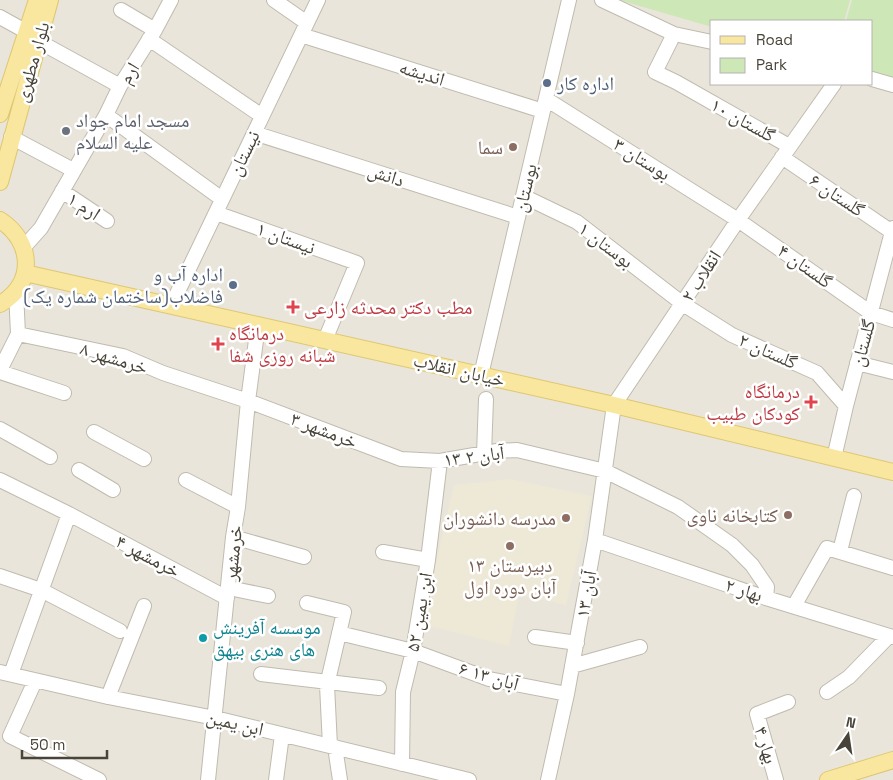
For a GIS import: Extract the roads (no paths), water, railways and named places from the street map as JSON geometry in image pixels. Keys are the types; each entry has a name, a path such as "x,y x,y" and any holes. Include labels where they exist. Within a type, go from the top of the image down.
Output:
{"main road":[{"name":"بلوار مطهری","path":"0,182 12,137 33,36 37,0"},
{"name":"بلوار مطهری","path":"0,114 50,0"},
{"path":"0,220 18,235 26,255 25,273 16,291 0,304"},
{"name":"خیابان انقلاب","path":"25,273 614,405 893,472"},
{"path":"828,780 893,760"}],"street":[{"name":"ارم","path":"24,247 41,228 106,115 120,86 152,35 171,0"},
{"name":"اندیشه","path":"274,0 304,29 545,105"},
{"name":"نیستان","path":"171,306 318,0"},
{"name":"بوستان","path":"481,375 569,0"},
{"path":"602,0 674,34 710,42"},
{"path":"121,10 262,116"},
{"path":"0,17 120,86"},
{"name":"گلستان ۱۰","path":"674,34 655,72 676,82 785,152"},
{"path":"873,79 893,85"},
{"name":"انقلاب ۲","path":"614,405 738,220 833,85"},
{"name":"بوستان ۳","path":"545,105 738,220"},
{"path":"106,115 222,199"},
{"name":"دانش","path":"254,133 518,217"},
{"path":"12,137 73,170"},
{"name":"گلستان ۶","path":"785,152 892,230"},
{"name":"ارم ۱","path":"62,191 107,221"},
{"name":"بوستان ۱","path":"523,196 577,222 683,304"},
{"name":"نیستان ۱","path":"216,213 357,263 325,340"},
{"name":"گلستان ۴","path":"738,220 871,313 893,320"},
{"name":"گلستان","path":"834,458 892,230"},
{"path":"16,291 18,334 0,371 64,393"},
{"name":"گلستان ۲","path":"683,304 732,335 817,373 846,406"},
{"name":"خرمشهر","path":"208,780 233,537 238,508 248,402 258,325"},
{"name":"خرمشهر ۸","path":"18,334 123,356 163,373 248,402"},
{"path":"858,363 893,372"},
{"path":"484,454 486,399"},
{"name":"خرمشهر ۳","path":"248,402 401,459"},
{"name":"۱۳ آبان","path":"548,780 577,643 595,540 614,405"},
{"path":"0,429 50,457"},
{"path":"94,432 144,459"},
{"name":"۱۳ آبان ۲","path":"401,459 440,461 497,451 517,450 605,471 678,507 732,545 752,564 766,587 766,598"},
{"name":"ابن یمین ۵۲","path":"402,764 403,692 413,651 428,560 440,461"},
{"path":"79,470 113,490"},
{"name":"خرمشهر ۴","path":"0,480 228,593 268,596"},
{"path":"186,480 238,508"},
{"path":"840,551 854,496"},
{"path":"6,673 42,590 69,514"},
{"path":"233,537 304,557"},
{"name":"بهار ۲","path":"595,540 766,598 891,636"},
{"path":"794,606 827,548 893,568"},
{"path":"384,552 428,560"},
{"path":"0,576 42,590 120,631"},
{"path":"307,603 344,612 328,682 333,747 340,780"},
{"path":"108,697 144,606"},
{"name":"۶ آبان ۱۳","path":"339,633 413,651 489,679 567,694"},
{"path":"827,692 849,677 891,636"},
{"path":"534,637 577,643"},
{"path":"572,666 640,647"},
{"name":"ابن یمین","path":"6,673 108,697 215,718 402,764 420,774 469,780"},
{"path":"261,674 379,688"},
{"path":"35,681 10,736 98,780"},
{"name":"بهار ۴","path":"776,780 757,714 788,702"},
{"path":"276,780 282,735"}],"place":[{"name":"اداره کار","path":"547,83"},
{"name":"مسجد امام جواد علیه السلام","path":"66,131"},
{"name":"سما","path":"513,147"},
{"name":"اداره آب و فاضلاب(ساختمان شماره یک)","path":"233,285"},
{"name":"مطب دکتر محدثه زارعی","path":"293,307"},
{"name":"درمانگاه شبانه روزی شفا","path":"218,344"},
{"name":"درمانگاه کودکان طبیب","path":"811,402"},
{"name":"کتابخانه ناوی","path":"788,515"},
{"name":"مدرسه دانشوران","path":"566,518"},
{"name":"دبیرستان ۱۳ آبان دوره اول","path":"510,546"},
{"name":"موسسه آفرینش های هنری بیهق","path":"203,638"}]}
